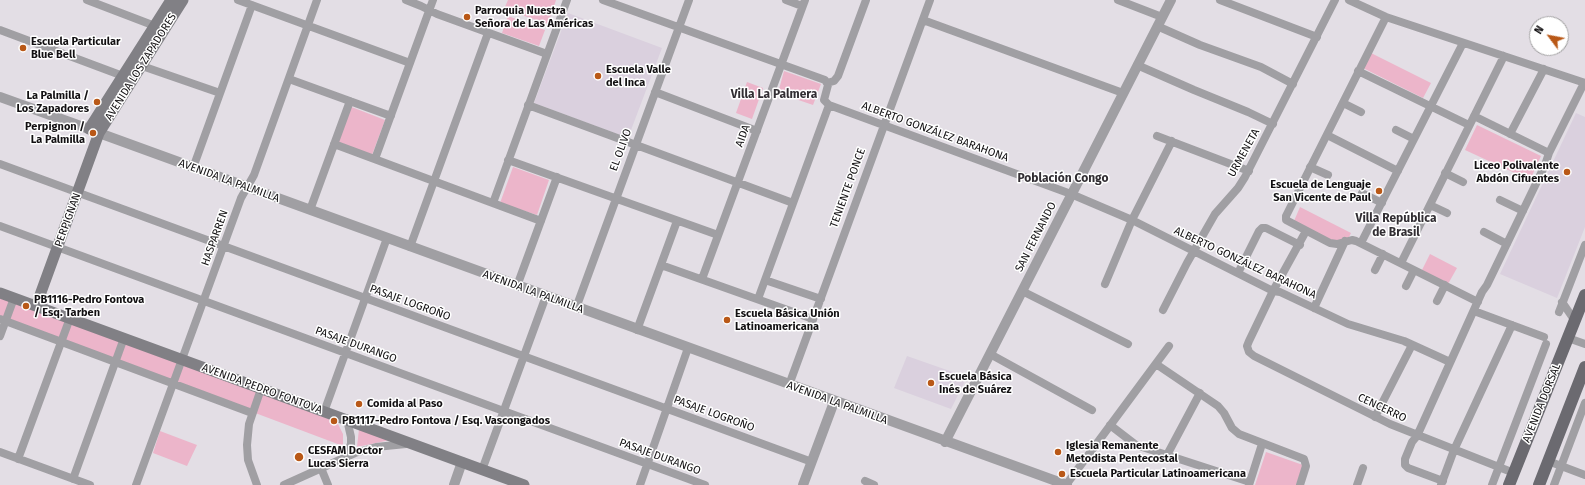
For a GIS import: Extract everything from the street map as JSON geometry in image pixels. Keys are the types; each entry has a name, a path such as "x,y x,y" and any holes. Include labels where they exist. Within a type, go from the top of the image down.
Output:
{"main road":[{"name":"AVENIDA LOS ZAPADORES","path":"94,131 122,76 171,0"},
{"name":"AVENIDA LOS ZAPADORES","path":"94,131 142,66 183,0"},
{"name":"PERPIGNAN","path":"36,306 78,192 94,131"},
{"name":"AVENIDA PEDRO FONTOVA","path":"0,293 524,485"},
{"name":"AVENIDA DORSAL","path":"1509,485 1585,295"},
{"path":"1539,485 1585,366"}],"street":[{"path":"87,0 155,26"},
{"path":"238,0 410,63"},
{"name":"HASPARREN","path":"136,485 241,198 254,175 317,0"},
{"path":"406,0 488,33 547,54"},
{"path":"375,159 433,0"},
{"path":"492,203 567,0"},
{"path":"603,0 825,80 827,83"},
{"name":"EL OLIVO","path":"576,308 689,0"},
{"path":"786,0 804,3"},
{"path":"827,83 834,81 838,76 866,0"},
{"name":"TENIENTE PONCE","path":"789,385 930,0"},
{"path":"1118,0 1160,21 1200,45 1261,67 1293,84"},
{"name":"SAN FERNANDO","path":"945,442 1171,0"},
{"path":"1220,0 1317,37"},
{"name":"URMENETA","path":"1163,310 1187,263 1215,214 1238,188 1248,171 1335,0"},
{"path":"1350,0 1386,17 1584,83 1549,153 1507,244 1482,292 1417,436 1412,442 1404,461 1408,468 1442,483 1454,450 1512,325 1474,311"},
{"name":"AIDA","path":"702,279 804,3"},
{"path":"193,168 252,5"},
{"path":"1386,17 1286,216 1287,222 1330,243 1337,244 1352,240 1361,243 1478,302"},
{"path":"923,20 1123,93"},
{"path":"0,30 122,76"},
{"path":"410,247 488,33"},
{"path":"1361,243 1463,43"},
{"path":"1401,263 1504,56"},
{"path":"1138,64 1273,124"},
{"path":"142,66 220,93"},
{"path":"1510,134 1544,69"},
{"path":"1358,71 1469,125"},
{"path":"289,79 391,116"},
{"path":"758,299 829,104 824,98 827,83"},
{"path":"655,92 757,131"},
{"name":"AVENIDA LA PALMILLA","path":"0,97 945,442 1049,483 1066,485"},
{"path":"310,210 350,101"},
{"path":"1343,103 1360,112"},
{"name":"ALBERTO GONZÁLEZ BARAHONA","path":"829,104 1071,194 1132,220 1274,291 1280,292 1357,327 1412,345 1450,362"},
{"path":"528,105 793,203"},
{"path":"1474,116 1549,153"},
{"path":"1396,130 1414,139"},
{"path":"1327,135 1398,171"},
{"path":"1157,136 1248,171"},
{"path":"1105,284 1132,220 1172,141"},
{"path":"334,144 541,221"},
{"path":"508,160 718,235"},
{"name":"PASAJE LOGROÑO","path":"0,164 812,462"},
{"path":"1310,167 1328,175"},
{"path":"1445,174 1463,182"},
{"path":"517,286 556,177"},
{"path":"1362,193 1382,203"},
{"path":"1500,200 1523,211"},
{"path":"1430,205 1447,213"},
{"path":"637,330 677,220"},
{"name":"PASAJE DURANGO","path":"0,226 705,485"},
{"path":"1238,273 1259,231 1262,228 1266,228 1300,244"},
{"path":"1274,291 1306,231"},
{"path":"1484,232 1507,244"},
{"path":"324,412 387,238"},
{"path":"1314,308 1345,241"},
{"path":"1559,312 1585,245"},
{"path":"1375,270 1383,254"},
{"path":"660,265 813,319"},
{"path":"1406,286 1414,270"},
{"path":"765,280 821,299"},
{"path":"1437,301 1445,286"},
{"path":"1022,291 1128,344"},
{"name":"CENCERRO","path":"1274,291 1249,341 1248,349 1254,356 1375,417 1417,436 1514,473"},
{"path":"482,470 546,296"},
{"path":"0,336 3,320 14,298"},
{"path":"1562,302 1575,321"},
{"path":"18,459 70,318"},
{"path":"3,320 252,413"},
{"name":"AVENIDA DORSAL","path":"1492,485 1545,341 1512,325"},
{"path":"73,478 124,338"},
{"path":"1568,338 1585,344"},
{"path":"1375,417 1412,345"},
{"path":"1066,485 1169,346"},
{"path":"640,485 688,348"},
{"path":"990,354 1092,410"},
{"path":"1156,364 1218,406 1232,428 1239,434 1304,459 1306,466 1300,485"},
{"path":"257,485 248,460 247,445 249,424 261,389"},
{"path":"1167,455 1200,393"},
{"path":"803,485 834,402"},
{"path":"1554,485 1583,413 1585,403"},
{"path":"1569,408 1583,413"},
{"path":"345,419 348,424 351,444 345,457"},
{"path":"1110,425 1136,445 1250,483 1262,444"},
{"path":"284,485 345,457 376,447 401,443 413,444"},
{"path":"0,452 90,485"},
{"path":"1548,461 1585,475"},
{"path":"454,485 462,462"},
{"path":"321,468 328,485"},
{"path":"1357,485 1363,468"},
{"path":"865,481 874,485"}],"shaded area":[{"path":"508,0 556,0 548,24 504,9"},
{"name":"Escuela Valle del Inca","path":"568,13 662,48 628,138 534,103"},
{"path":"508,16 545,30 539,46 502,33"},
{"path":"1371,53 1431,83 1423,98 1363,68"},
{"path":"784,71 821,84 813,105 778,93"},
{"path":"747,82 763,88 752,119 736,113"},
{"path":"349,106 385,120 372,155 336,141"},
{"name":"Liceo Polivalente Abdón Cifuentes","path":"1576,113 1585,117 1585,227 1557,298 1500,274"},
{"path":"1477,125 1541,156 1530,180 1465,150"},
{"path":"513,167 549,180 537,215 500,203"},
{"path":"1300,207 1351,233 1344,247 1294,221"},
{"path":"1430,254 1457,268 1448,284 1422,270"},
{"path":"0,296 337,422 343,434 343,446 0,317"},
{"name":"Escuela Básica Inés de Suárez","path":"907,356 967,377 951,409 894,388"},
{"path":"359,429 390,440 357,447"},
{"path":"160,431 197,445 187,466 153,453"},
{"path":"1266,452 1303,465 1296,485 1255,485"}],"place":[{"name":"Parroquia Nuestra Señora de Las Américas","path":"467,17"},
{"name":"Escuela Particular Blue Bell","path":"23,48"},
{"name":"Escuela Valle del Inca","path":"598,76"},
{"name":"La Palmilla / Los Zapadores","path":"97,102"},
{"name":"Perpignon / La Palmilla","path":"93,133"},
{"name":"Liceo Polivalente Abdón Cifuentes","path":"1567,172"},
{"name":"Escuela de Lenguaje San Vicente de Paul","path":"1379,191"},
{"name":"PB1116-Pedro Fontova / Esq. Tarben","path":"26,306"},
{"name":"Escuela Básica Unión Latinoamericana","path":"727,320"},
{"name":"Escuela Básica Inés de Suárez","path":"931,383"},
{"name":"Comida al Paso","path":"359,404"},
{"name":"PB1117-Pedro Fontova / Esq. Vascongados","path":"334,421"},
{"name":"Iglesia Remanente Metodista Pentecostal","path":"1058,452"},
{"name":"CESFAM Doctor Lucas Sierra","path":"299,457"},
{"name":"Escuela Particular Latinoamericana","path":"1062,474"}],"district":[{"name":"Villa La Palmera","path":"774,95"},
{"name":"Población Congo","path":"1063,179"},
{"name":"Villa República de Brasil","path":"1396,226"}]}
